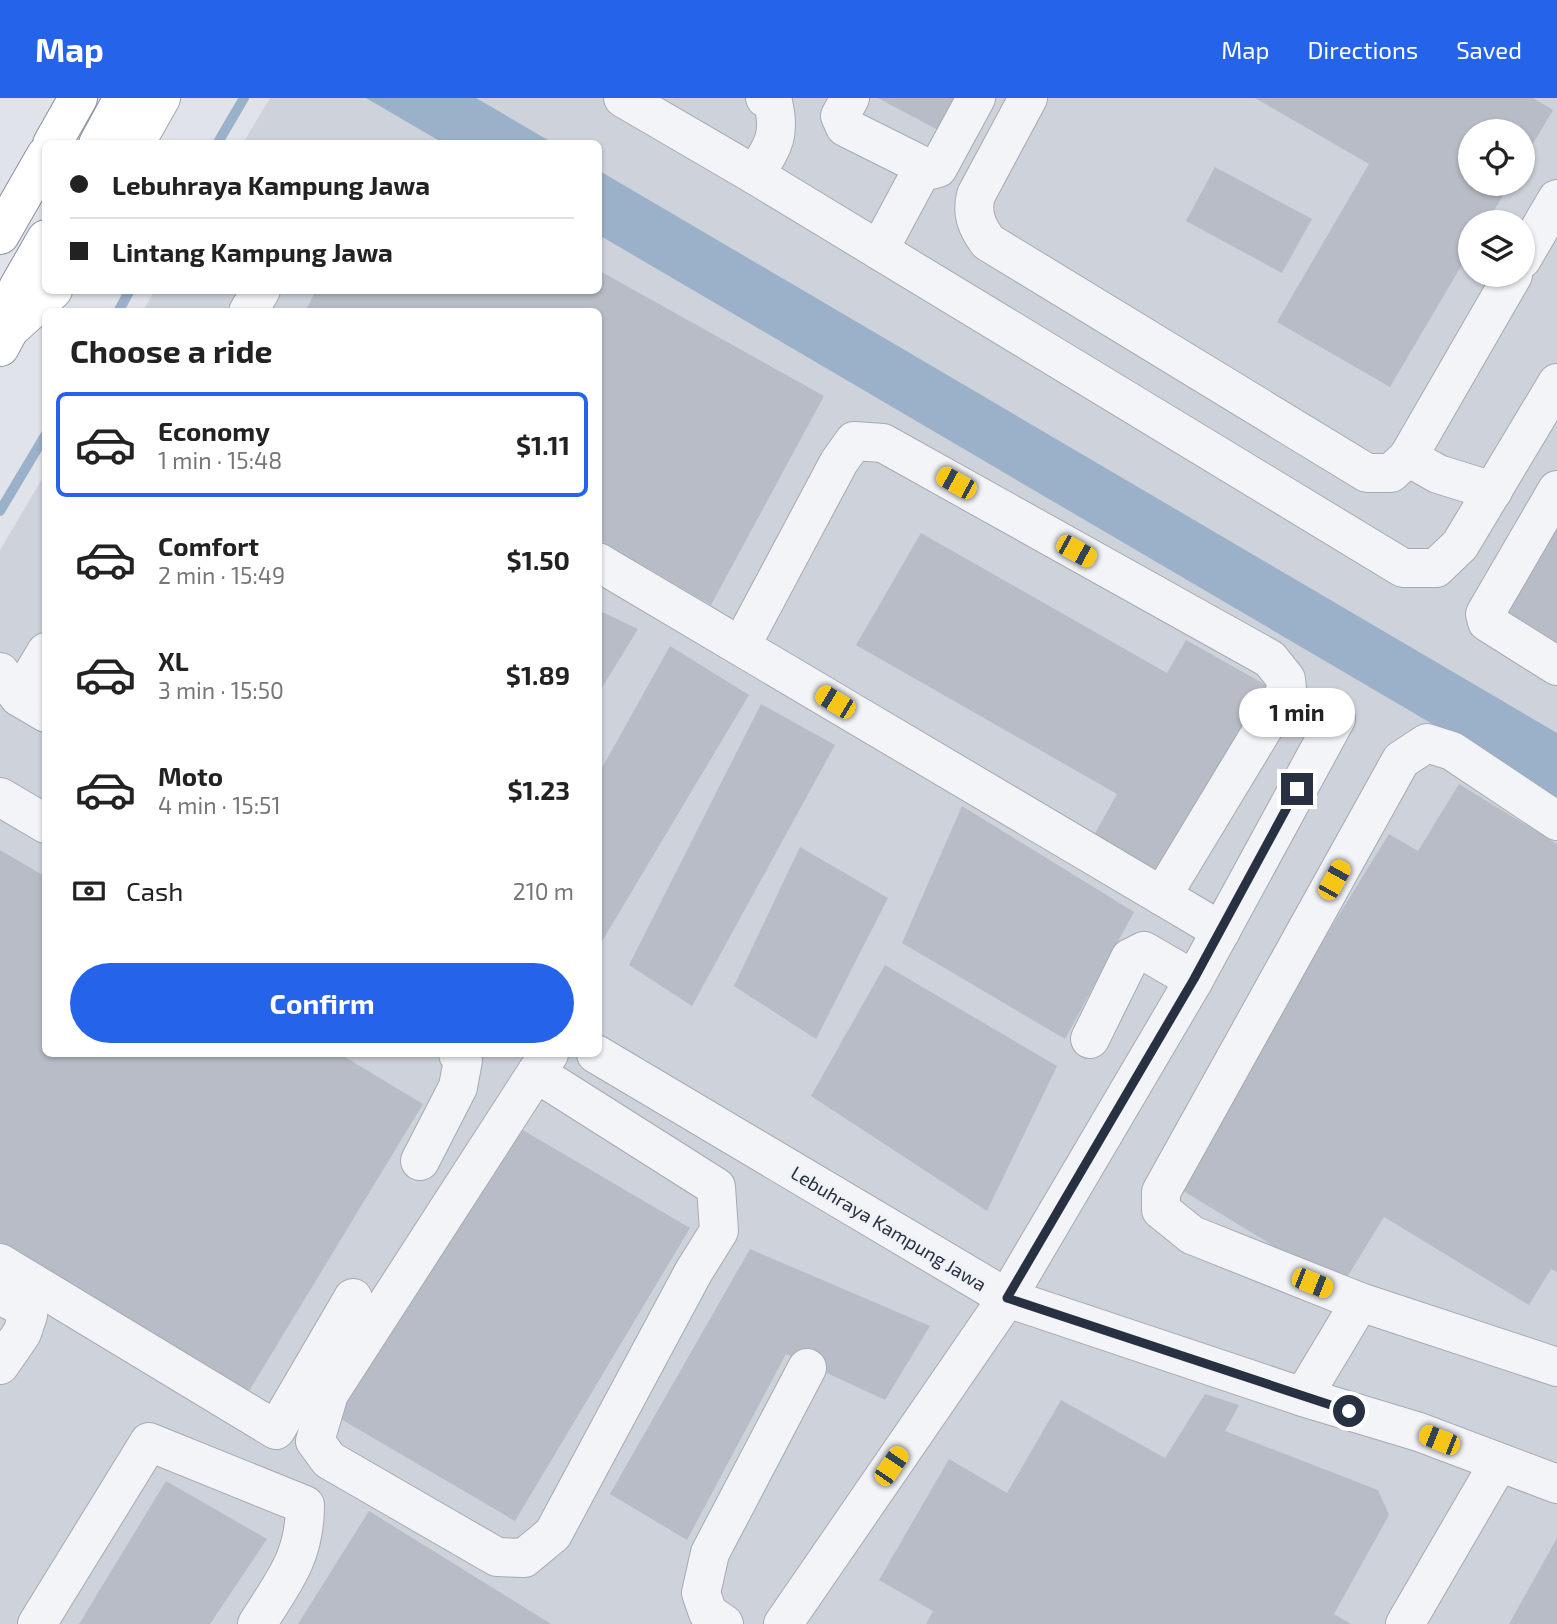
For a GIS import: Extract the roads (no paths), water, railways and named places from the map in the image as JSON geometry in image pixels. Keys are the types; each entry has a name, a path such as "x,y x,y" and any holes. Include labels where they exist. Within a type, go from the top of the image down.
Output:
{"main road":[{"path":"54,140 78,98"},
{"path":"100,140 123,98"},
{"path":"137,140 160,98"},
{"path":"0,235 42,162"},
{"path":"4,339 18,288 42,246"},
{"path":"4,339 49,294"}],"street":[{"path":"755,175 775,144 778,124 773,102 765,98"},
{"path":"850,98 840,116 845,127 923,168 938,167 976,98"},
{"path":"1028,98 976,195 973,206 978,228 988,243 1367,473 1391,473 1408,457 1506,287"},
{"path":"631,103 755,175 1403,568 1436,568 1460,545 1557,383"},
{"path":"879,250 923,168"},
{"path":"1535,237 1557,199"},
{"path":"741,646 839,462 854,441 883,443 1270,659 1286,679 1287,689 1162,896"},
{"path":"1408,457 1438,474 1493,491"},
{"path":"1557,490 1485,614 1487,622 1557,666"},
{"path":"602,564 1221,931"},
{"path":"16,694 42,658"},
{"path":"783,1624 1007,1298 1194,979 1336,719"},
{"path":"1557,821 1452,751 1427,743 1401,760 1161,1192 1161,1210 1192,1235 1360,1302 1557,1367"},
{"path":"0,797 42,822"},
{"path":"1090,1039 1130,958 1144,951 1194,979"},
{"path":"420,1161 458,1087 463,1060 460,1057"},
{"name":"Lebuhraya Kampung Jawa","path":"601,1057 1007,1298 1303,1397 1419,1432 1557,1484"},
{"path":"542,1063 716,1187 719,1231 694,1270 554,1534 524,1558 497,1557 329,1460 315,1441 329,1394 542,1063"},
{"path":"0,1263 276,1430 353,1298"},
{"path":"0,1295 28,1315 22,1333 0,1365"},
{"path":"1303,1397 1360,1302"},
{"path":"723,1624 708,1613 701,1593 710,1553 807,1368"},
{"path":"37,1624 149,1442 305,1505 305,1535 291,1569 257,1624"},
{"path":"1405,1624 1498,1464"}],"water":[{"path":"366,98 476,98 548,140 438,140"},
{"path":"602,172 1557,733 1557,797 602,237"}],"waterway":[{"path":"219,140 244,98"},
{"path":"120,308 128,294"},
{"path":"0,511 42,441"}]}
